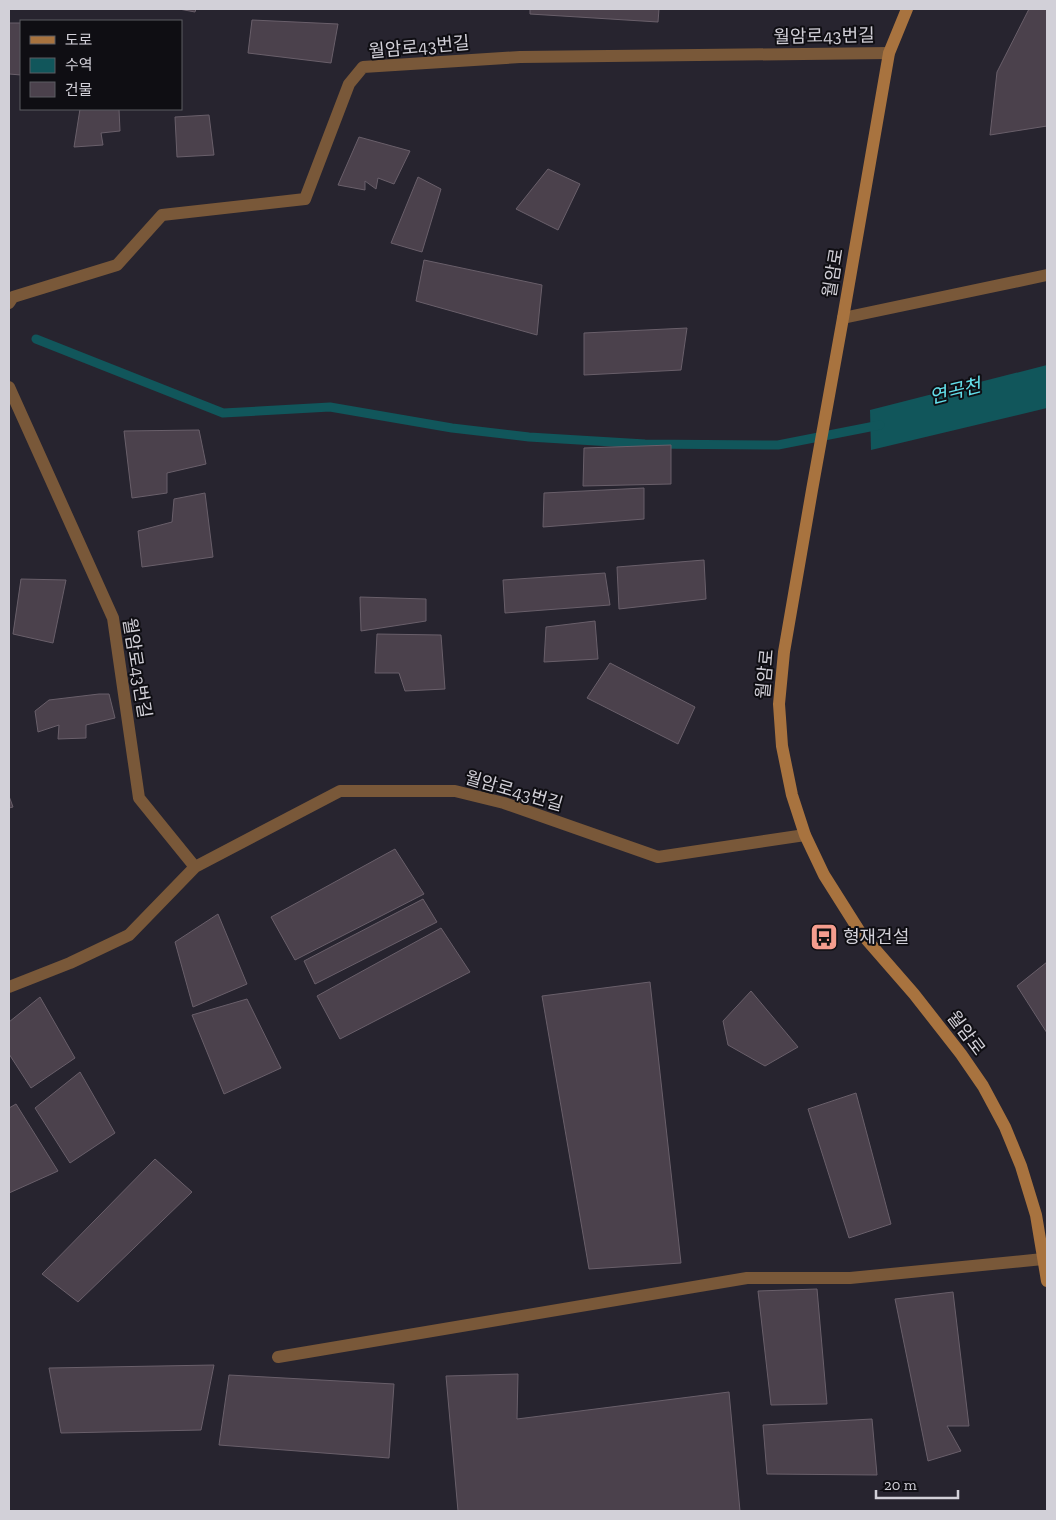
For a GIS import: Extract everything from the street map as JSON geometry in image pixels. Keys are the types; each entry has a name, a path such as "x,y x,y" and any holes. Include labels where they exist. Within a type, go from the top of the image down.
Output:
{"street":[{"name":"월암로","path":"907,9 889,53 784,652 780,704 782,746 792,795 805,835 824,875 860,932 926,1009 961,1054 983,1086 1005,1127 1022,1166 1036,1215 1047,1282"},
{"name":"월암로43번길","path":"9,303 13,297 117,265 162,215 305,199 349,84 363,67 520,57 889,53"},
{"path":"843,318 1047,275"},
{"name":"월암로43번길","path":"9,387 113,618 139,798 195,867"},
{"name":"월암로43번길","path":"9,987 70,963 129,935 195,867 340,791 455,791 504,803 658,857 805,835"},
{"path":"278,1357 747,1278 850,1278 1043,1259"}],"water":[{"name":"연곡천","path":"1047,365 1047,408 871,450 870,410"}],"building":[{"path":"179,9 196,9 195,12"},
{"path":"530,9 659,9 658,22 530,14"},
{"path":"1029,9 1047,9 1047,126 990,135 997,72"},
{"path":"252,20 338,24 331,63 248,53"},
{"path":"9,23 20,23 20,75 9,74"},
{"path":"80,110 119,110 120,131 101,133 103,145 74,147"},
{"path":"209,115 214,155 177,157 175,117"},
{"path":"359,137 410,151 394,184 378,178 376,189 365,181 365,190 338,185"},
{"path":"548,169 580,184 558,230 516,209"},
{"path":"418,177 441,189 422,252 391,243"},
{"path":"424,260 542,285 537,335 416,301"},
{"path":"687,328 681,370 584,375 584,333"},
{"path":"199,430 206,464 167,473 167,493 132,498 124,431"},
{"path":"671,445 671,484 583,486 584,448"},
{"path":"644,488 644,519 543,527 544,493"},
{"path":"205,493 213,557 142,567 138,531 172,522 174,499"},
{"path":"704,560 706,599 619,609 617,567"},
{"path":"605,573 610,605 505,613 503,580"},
{"path":"21,579 66,580 53,643 13,634"},
{"path":"360,597 426,599 426,621 361,631"},
{"path":"595,621 598,659 544,662 546,627"},
{"path":"377,634 441,635 445,689 405,691 399,673 375,673"},
{"path":"610,663 695,707 678,744 587,698"},
{"path":"109,694 115,718 86,725 86,738 58,739 59,725 38,732 35,711 49,700"},
{"path":"9,796 13,807 9,808"},
{"path":"395,849 424,894 295,960 271,917"},
{"path":"423,899 437,922 315,984 304,961"},
{"path":"218,914 247,984 193,1007 175,942"},
{"path":"441,928 470,972 340,1039 317,996"},
{"path":"1047,962 1047,1033 1017,986"},
{"path":"650,982 681,1263 589,1269 542,996"},
{"path":"751,991 798,1047 765,1066 728,1045 723,1021"},
{"path":"40,997 75,1058 31,1088 9,1054 9,1022"},
{"path":"247,999 281,1068 224,1094 192,1015"},
{"path":"80,1072 115,1133 70,1163 35,1108"},
{"path":"856,1093 891,1224 849,1238 808,1109"},
{"path":"16,1104 58,1171 9,1193 9,1108"},
{"path":"155,1159 192,1192 78,1302 42,1274"},
{"path":"817,1289 827,1404 771,1405 758,1291"},
{"path":"953,1292 969,1426 947,1426 961,1451 928,1461 895,1299"},
{"path":"214,1365 201,1430 61,1433 49,1368"},
{"path":"518,1374 517,1419 729,1392 740,1511 458,1511 446,1376"},
{"path":"229,1375 394,1384 389,1458 219,1445"},
{"path":"872,1419 877,1475 767,1474 763,1425"}],"waterway":[{"path":"36,339 223,413 330,407 452,428 529,437 645,444 778,445 880,425"}],"place":[{"name":"형재건설","path":"824,937"}]}
